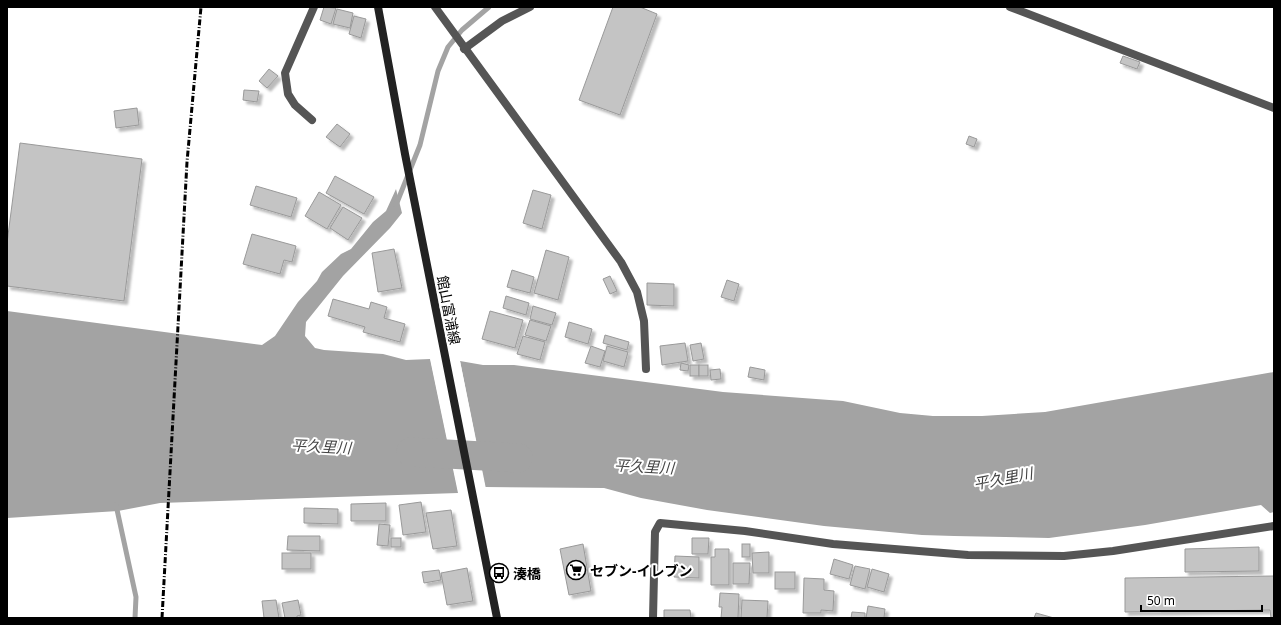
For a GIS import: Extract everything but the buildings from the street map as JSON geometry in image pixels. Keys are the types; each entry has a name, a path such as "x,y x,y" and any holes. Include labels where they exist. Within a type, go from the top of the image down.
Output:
{"main road":[{"name":"館山富浦線","path":"378,7 405,154 497,618"}],"street":[{"path":"312,120 295,105 288,94 285,73 314,7"},
{"path":"435,7 464,49 621,262 638,292 643,314 646,342 646,369"},
{"path":"464,49 502,21 530,7"},
{"path":"1010,7 1274,108"},
{"path":"653,618 655,532 660,523 745,531 849,546 968,555 1056,556 1113,552 1274,526"}],"water":[{"path":"396,189 402,213 390,228 343,276 306,322 305,336 315,348 324,350 383,354 406,360 430,359 458,493 160,503 118,511 7,518 7,311 262,345 275,336 298,302 317,281 322,272 341,254 351,249 373,222 386,211"},
{"path":"460,361 483,365 514,365 723,392 843,401 900,413 933,416 982,416 1045,412 1274,372 1274,512 1270,513 1261,505 1145,525 1049,538 922,535 824,526 707,510 641,498 604,488 485,487"}],"pier":[{"path":"430,357 432,358 460,493 459,495"},
{"path":"459,359 460,361 486,489 483,488"}],"waterway":[{"path":"396,205 420,145 438,71 448,47 462,30 489,7"},
{"name":"平久里川","path":"411,452 518,458"},
{"path":"116,505 136,597 135,618"}],"railway":[{"path":"162,618 187,162 201,7"}],"place":[{"name":"セブン-イレブン","path":"576,570"},
{"name":"湊橋","path":"499,573"}]}
